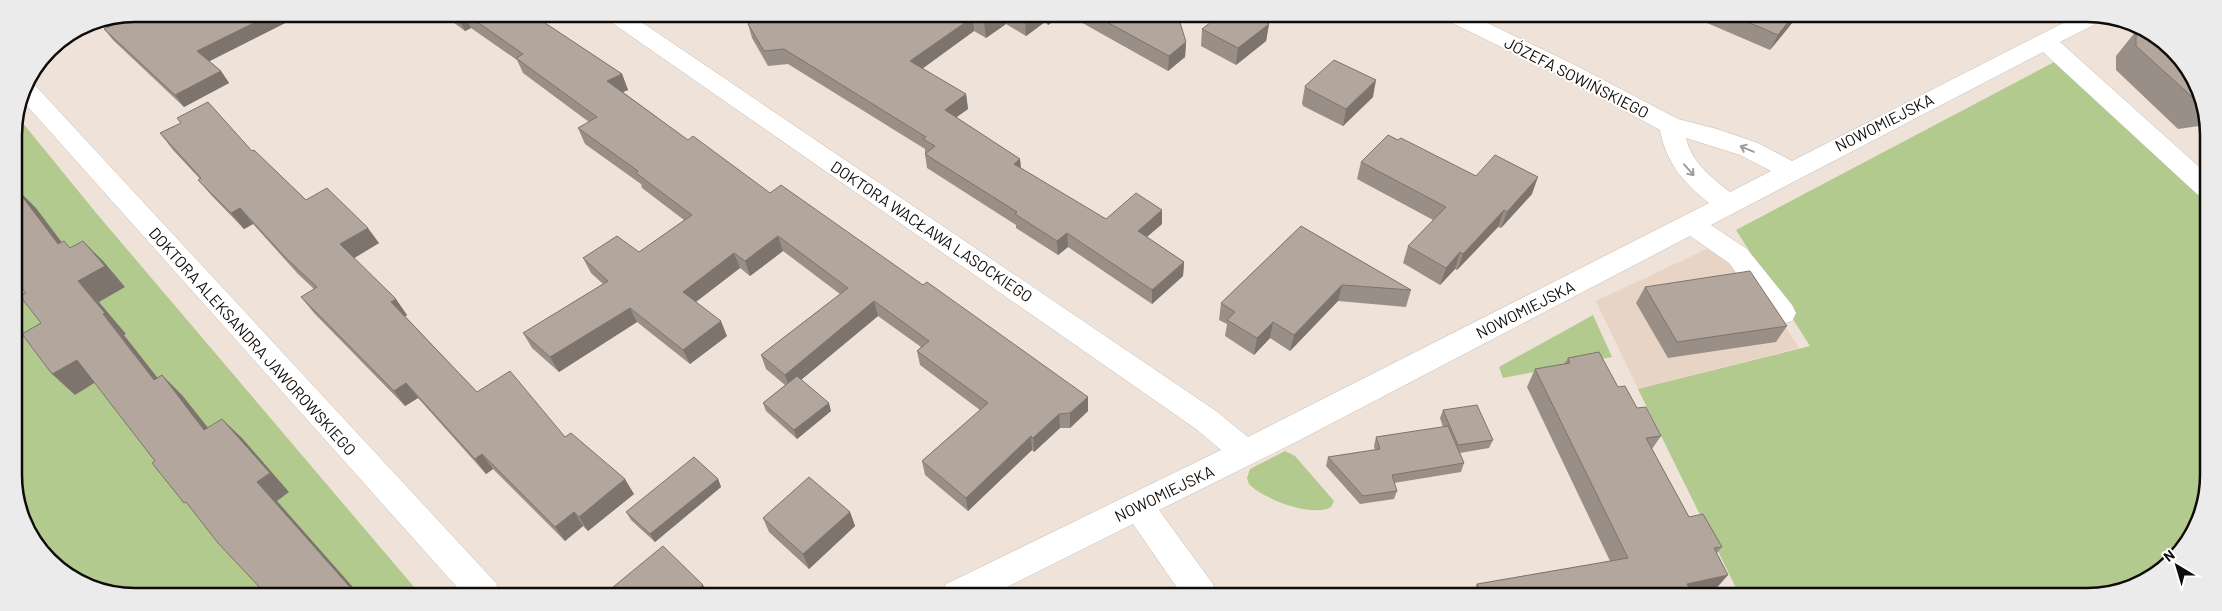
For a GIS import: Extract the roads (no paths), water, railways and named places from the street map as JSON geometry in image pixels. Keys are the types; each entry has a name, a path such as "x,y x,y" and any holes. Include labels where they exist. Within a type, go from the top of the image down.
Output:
{"street":[{"name":"JÓZEFA SOWIŃSKIEGO","path":"1469,22 1567,70 1671,126 1708,135 1749,149 1790,171"},
{"name":"NOWOMIEJSKA","path":"972,588 1138,506 1691,224 1790,171 2082,22"},
{"name":"DOKTORA WACŁAWA LASOCKIEGO","path":"627,23 1206,420 1244,452"},
{"path":"2044,40 2196,165"},
{"name":"DOKTORA ALEKSANDRA JAWOROWSKIEGO","path":"30,95 202,283 376,479 478,588"},
{"path":"1671,126 1674,145 1681,161 1696,179 1728,204"},
{"path":"1691,224 1738,256 1782,312"},
{"path":"1138,506 1196,588"}]}
